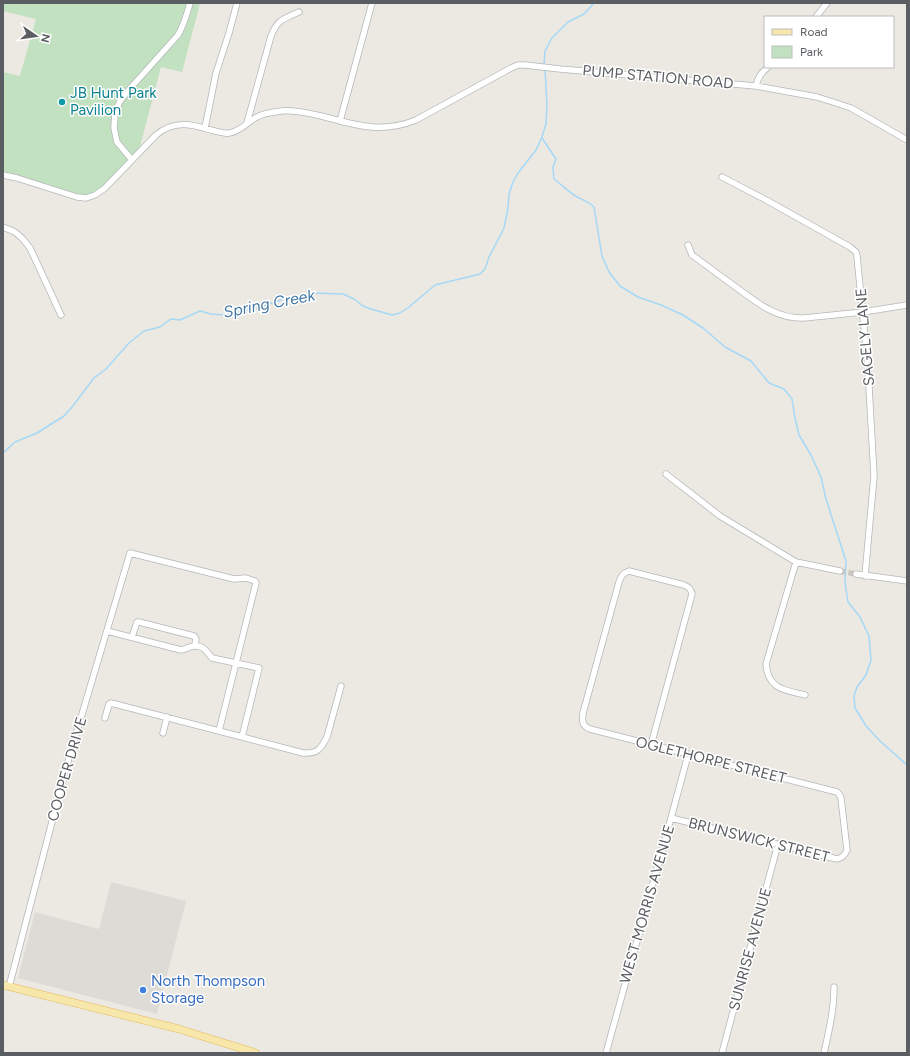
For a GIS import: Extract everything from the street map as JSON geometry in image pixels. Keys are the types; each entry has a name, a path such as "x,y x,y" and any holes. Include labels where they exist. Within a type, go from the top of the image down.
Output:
{"main road":[{"path":"6,986 179,1029 256,1053"}],"street":[{"path":"132,160 116,142 114,128 115,113 120,101 127,92 178,35 186,19 190,3"},
{"path":"205,128 216,73 237,3"},
{"path":"340,121 372,3"},
{"path":"817,16 827,3"},
{"path":"247,123 275,26 280,21 299,12"},
{"name":"PUMP STATION ROAD","path":"3,175 77,197 86,198 95,195 105,188 156,135 162,130 171,126 181,124 229,133 238,130 256,117 269,112 294,111 356,126 389,128 404,125 416,120 518,65 756,86 817,97 846,106 867,116 907,140"},
{"path":"756,86 758,78 767,68"},
{"name":"SAGELY LANE","path":"722,177 768,201 850,247 856,252 868,369 874,476 865,576"},
{"path":"3,227 15,232 30,248 61,315"},
{"path":"688,245 692,255 756,302 779,314 796,318 804,318 863,312 907,305"},
{"path":"666,474 720,516 796,562 840,571"},
{"name":"COOPER DRIVE","path":"6,986 66,768 130,553 234,579 246,578 255,581 256,583 236,663"},
{"path":"796,562 766,664 769,678 774,684 781,689 805,694"},
{"name":"OGLETHORPE STREET","path":"651,745 691,599 691,590 684,585 629,572 621,576 619,582 583,713 582,719 586,728 688,755 837,792 841,802 847,850 845,855"},
{"path":"856,574 907,581"},
{"path":"132,637 136,622 139,622 194,636 196,639 196,645"},
{"path":"107,631 180,650 185,650 196,645 202,646 212,658 259,668 242,737"},
{"path":"219,730 236,663"},
{"path":"105,718 109,704 111,703 303,753 312,754 319,750 327,737 340,686"},
{"path":"163,733 167,717"},
{"name":"WEST MORRIS AVENUE","path":"606,1053 688,755"},
{"name":"BRUNSWICK STREET","path":"671,818 837,859 845,855"},
{"name":"SUNRISE AVENUE","path":"722,1053 778,844"},
{"path":"824,1053 832,1014 834,987"}],"shaded area":[{"path":"111,882 186,901 157,1014 18,978 35,912 99,929"}],"green space":[{"path":"3,3 200,3 182,72 161,67 138,154 105,188 86,198 3,175 3,72 20,76 36,19 3,11"}],"waterway":[{"name":"Spring Creek","path":"544,65 545,51 552,38 568,22 584,14 594,3"},
{"name":"Spring Creek","path":"3,453 15,442 37,433 64,416 94,378 106,369 129,343 144,331 160,327 171,319 180,320 200,311 211,314 226,315 257,308 287,298 312,293 343,294 354,299 363,306 392,315 400,313 409,307 435,285 480,274 485,269 489,257 504,228 509,194 513,182 536,150 542,137 546,124 547,105 545,69"},
{"path":"542,138 556,159 553,167 554,179 574,195 588,202 594,207 602,256 609,272 620,286 638,297 683,315 703,328 725,347 751,361 769,383 784,389 792,399 799,435 811,455 821,477 826,499 846,561 845,583 848,602 860,617 869,636 871,660 866,675 857,687 854,696 855,708 866,726 880,741 907,765"}],"tunnel":[{"path":"840,571 856,574"}],"place":[{"name":"JB Hunt Park Pavilion","path":"62,102"},
{"name":"North Thompson Storage","path":"143,990"}]}
